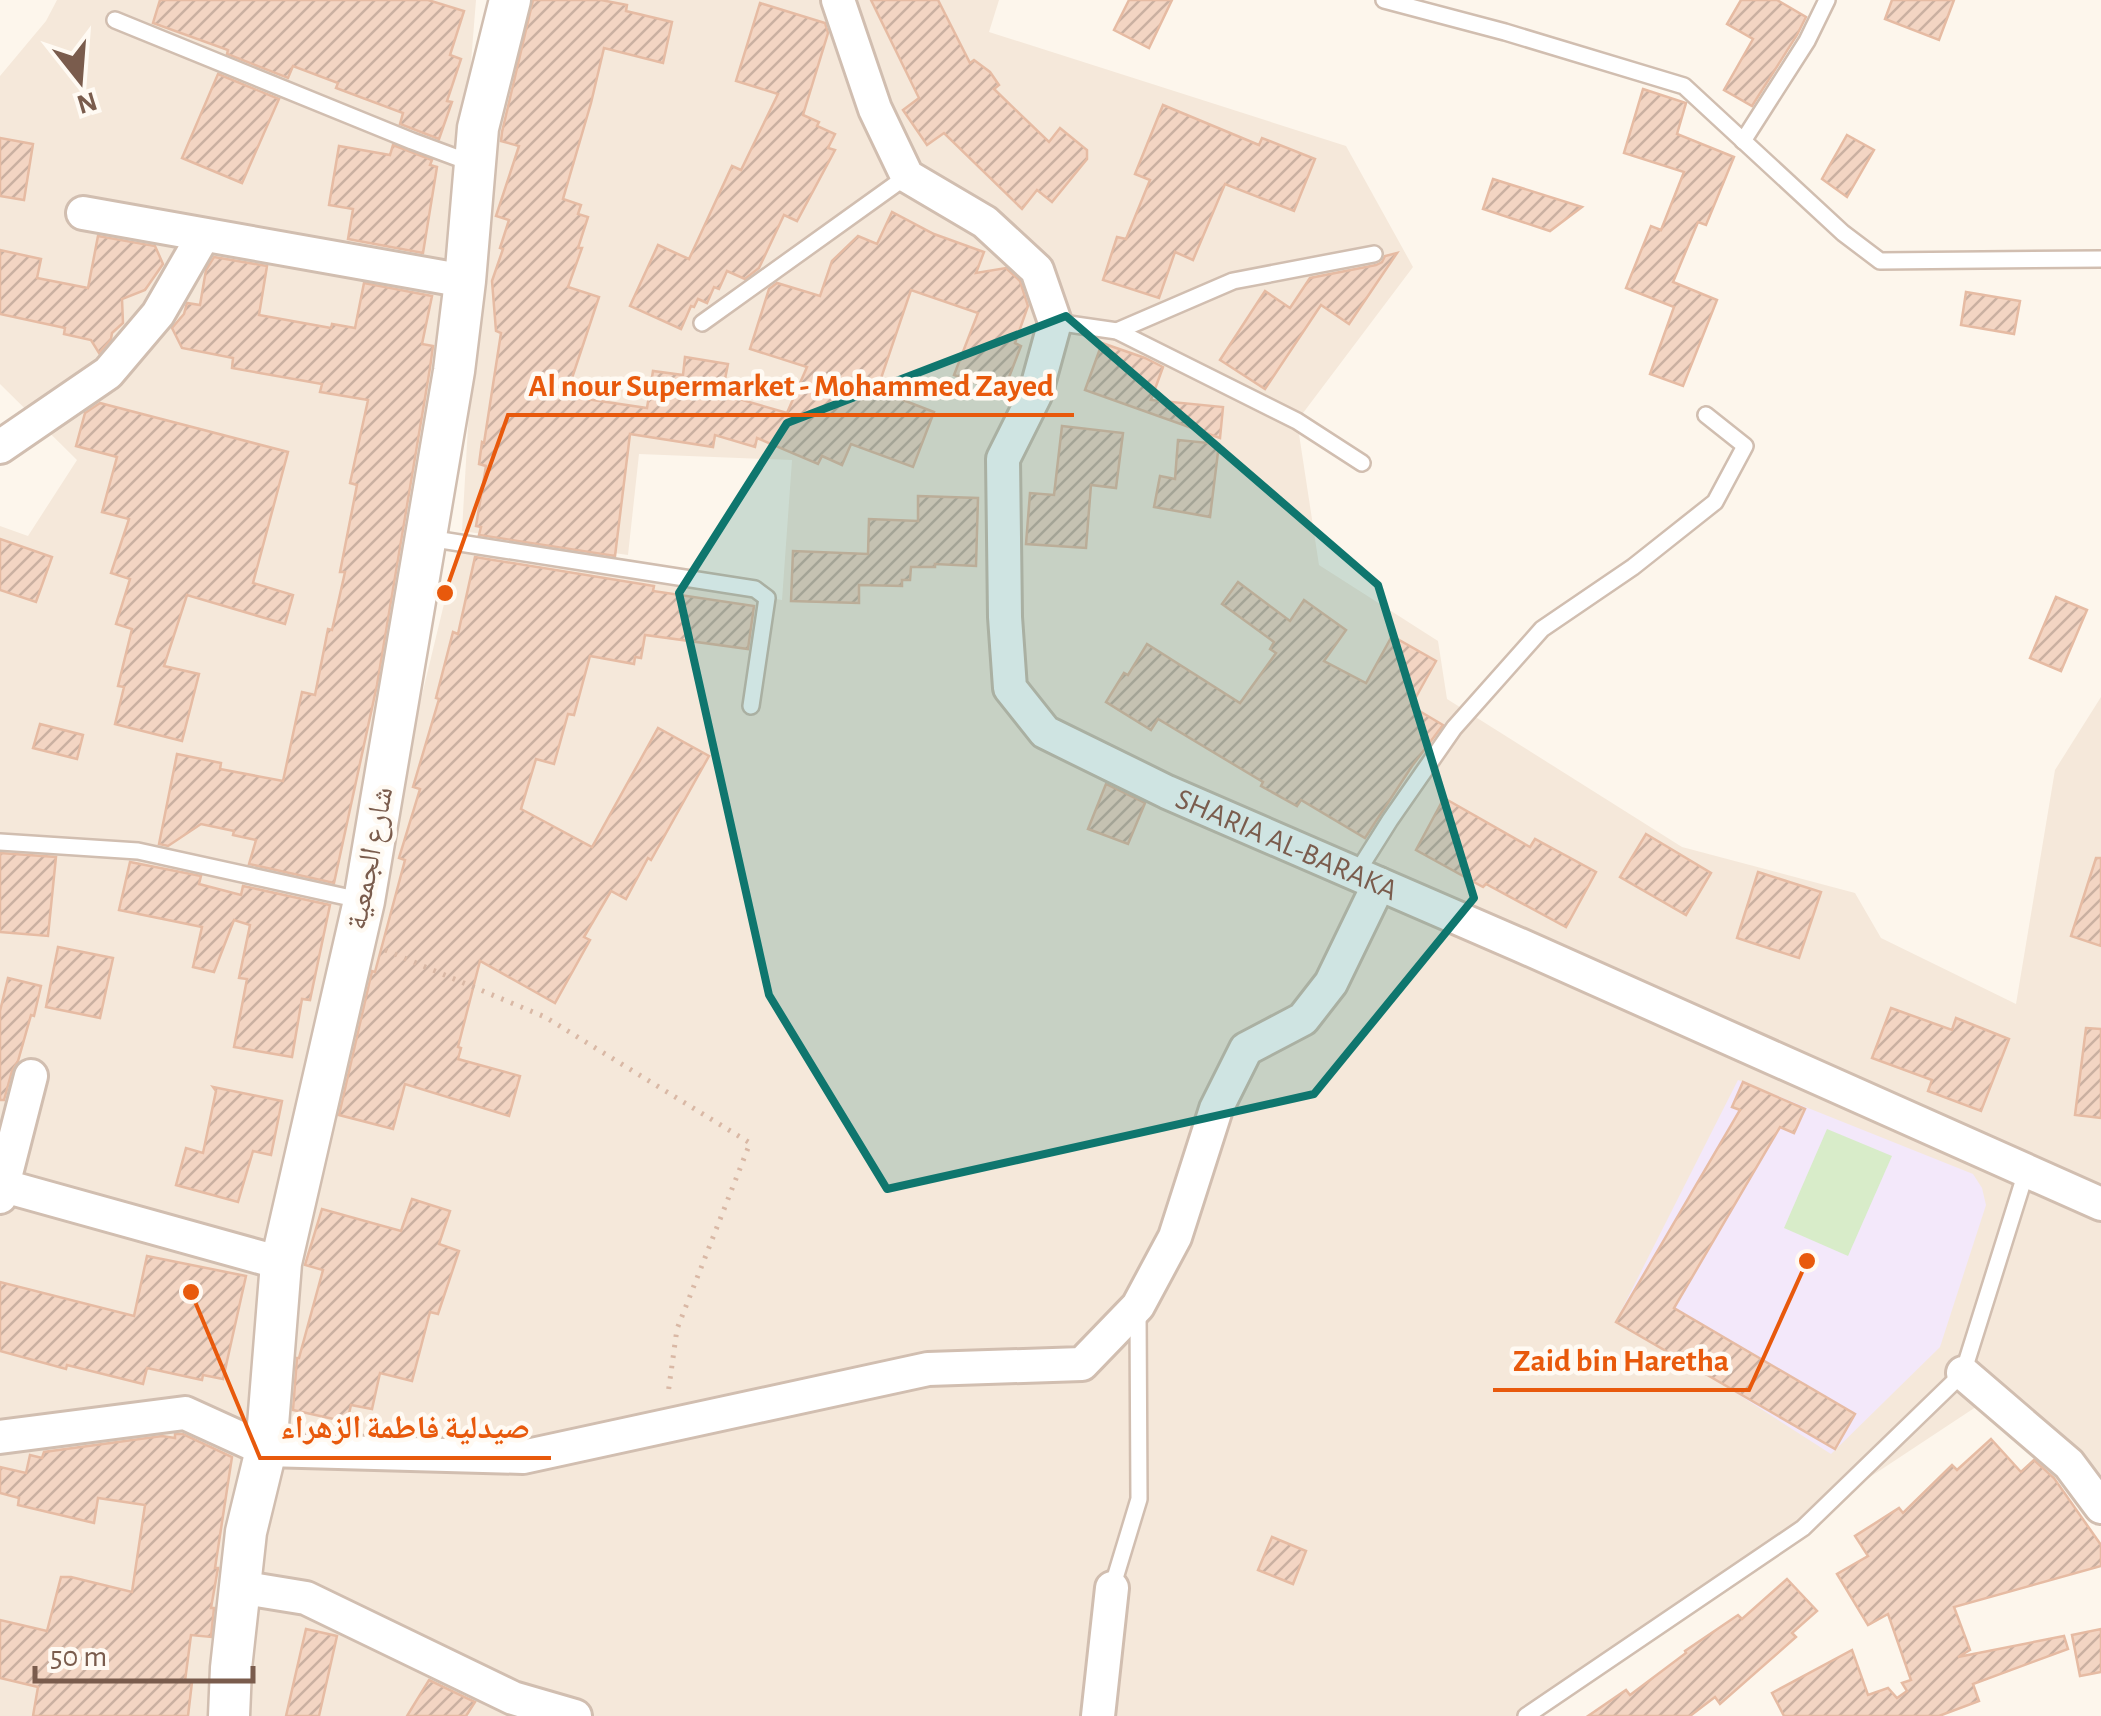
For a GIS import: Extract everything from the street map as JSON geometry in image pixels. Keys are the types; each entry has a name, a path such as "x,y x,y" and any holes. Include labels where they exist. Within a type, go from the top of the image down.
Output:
{"street":[{"name":"شارع الجمعية","path":"229,1716 246,1532 266,1450 281,1263 359,920 454,371 478,128 510,0"},
{"path":"838,0 876,109 919,183 985,222 1037,270 1055,322"},
{"path":"82,213 465,281"},
{"path":"0,447 108,373 158,314 203,236"},
{"name":"SHARIA AL-BARAKA","path":"1055,322 1035,395 1003,459 1010,688 1045,732 1167,792 2101,1204"},
{"path":"0,1437 185,1413 266,1450 522,1457 928,1369 1082,1364 1138,1306 1175,1237 1216,1109 1246,1050 1304,1019 1332,983 1368,879"},
{"path":"31,1076 2,1191 281,1263"},
{"path":"1964,1373 2069,1464 2101,1507"},
{"path":"239,1586 306,1598 514,1698 575,1716"},
{"path":"1098,1716 1112,1588"}],"lane":[{"path":"1384,0 1684,86 1843,233 1880,261 2101,259"},
{"path":"1744,141 1828,0"},
{"path":"114,20 474,164"},
{"path":"702,323 919,183"},
{"path":"1116,331 1233,281 1374,254"},
{"path":"1055,322 1116,331 1297,421 1362,464"},
{"path":"1368,879 1390,820 1454,728 1542,629 1633,566 1715,502 1745,446 1706,415"},
{"path":"426,538 755,589 767,598 750,706"},
{"path":"0,842 138,851 359,920"},
{"path":"1526,1716 1804,1528 1964,1373 2026,1169"},
{"path":"1112,1588 1139,1499 1138,1306"}],"path":[{"path":"359,920 544,1017 750,1144 677,1329 664,1426"}],"highlighted area":[{"path":"1066,316 1378,585 1474,898 1314,1094 887,1189 769,995 679,593 787,423"}],"shaded area":[{"path":"57,0 476,0 455,262 392,688 265,1259 241,1716 0,1716 0,526 28,536 77,460 0,384 0,76 46,21"},
{"path":"512,0 999,0 989,32 1346,146 1413,267 1297,421 1319,565 1438,641 1447,699 1682,847 1855,893 1881,938 2016,1004 2055,770 2101,697 2101,1475 1997,1393 1575,1672 1522,1716 251,1716 249,1635 282,1318 360,951 459,542 782,600 792,460 639,454 628,555 462,531 480,218"},
{"path":"1738,1080 1973,1174 1982,1188 1986,1205 1940,1347 1831,1454 1618,1317"}],"green space":[{"path":"1827,1129 1892,1156 1848,1256 1784,1228"}],"building":[{"path":"160,0 428,0 464,11 450,55 461,59 439,139 400,124 403,113 336,88 338,83 293,66 288,78 227,54 228,50 153,23"},
{"path":"533,0 601,0 627,5 626,11 672,22 663,63 604,48 563,199 581,205 578,214 588,217 568,287 599,297 566,396 647,408 653,371 683,375 685,357 728,364 722,394 787,413 807,367 750,349 769,289 777,283 820,296 832,261 858,236 877,244 892,212 934,234 984,252 976,273 1006,268 1020,281 1028,306 1015,343 1021,346 1003,393 954,375 978,313 911,290 877,390 934,412 913,467 851,444 842,465 822,456 818,464 757,438 755,447 715,435 713,447 630,434 615,556 479,535 481,527 476,526 486,466 479,464 501,333 496,331 492,281 509,220 496,216 519,146 501,141"},
{"path":"871,0 938,0 970,63 974,60 990,72 999,85 994,89 1049,142 1060,128 1087,150 1087,159 1052,202 1037,190 1022,209 944,133 927,145 903,110 919,98"},
{"path":"1129,0 1172,0 1149,48 1114,30"},
{"path":"1741,0 1777,0 1806,17 1752,106 1724,90 1753,39 1727,24"},
{"path":"1892,0 1954,0 1939,40 1885,19"},
{"path":"760,3 825,23 828,33 803,115 835,134 828,148 835,150 797,221 784,215 759,268 745,279 727,271 707,303 698,299 691,306 681,329 630,306 658,245 689,259 732,166 741,170 778,94 736,81"},
{"path":"218,74 279,99 242,183 182,158"},
{"path":"1643,89 1686,103 1677,134 1734,157 1706,225 1698,222 1673,282 1717,300 1683,386 1650,374 1674,307 1626,288 1651,226 1661,230 1684,172 1624,153"},
{"path":"1163,105 1259,145 1262,138 1315,159 1294,211 1225,184 1193,260 1175,252 1159,298 1103,280 1117,237 1126,239 1150,180 1135,174"},
{"path":"1847,135 1874,150 1847,197 1822,179"},
{"path":"0,138 33,144 24,200 0,196"},
{"path":"393,145 432,160 430,165 437,167 423,253 348,239 353,209 329,205 339,146 390,155"},
{"path":"1493,179 1582,207 1550,231 1483,209"},
{"path":"98,236 155,246 163,264 145,290 122,299 123,323 99,353 91,340 64,334 65,328 0,314 0,250 41,259 37,278 88,288"},
{"path":"1397,253 1349,324 1321,305 1265,389 1220,360 1265,291 1290,308 1310,278 1376,265 1385,256"},
{"path":"214,257 267,266 259,315 331,328 332,324 355,328 364,283 432,296 422,344 433,346 430,368 377,685 334,883 249,864 256,840 233,835 234,831 201,824 168,846 159,844 177,754 221,763 220,769 283,781 302,692 315,695 328,629 332,630 345,572 340,572 357,485 350,483 368,400 320,392 322,384 232,368 233,358 182,348 172,328 184,314 187,303 200,305 206,270"},
{"path":"1966,292 2020,301 2014,334 1961,325"},
{"path":"1102,343 1163,367 1151,400 1223,407 1220,438 1085,390"},
{"path":"100,403 288,452 253,583 293,595 285,624 187,595 164,666 199,674 182,741 115,724 124,687 118,686 132,629 116,624 130,579 111,573 129,519 102,512 117,457 76,446 85,413"},
{"path":"1062,426 1123,433 1116,488 1091,485 1086,548 1026,544 1030,493 1054,495"},
{"path":"1178,440 1219,444 1210,517 1154,507 1160,476 1175,479"},
{"path":"918,496 978,498 976,566 911,567 910,580 902,580 902,586 859,585 859,603 791,601 793,551 868,554 869,519 918,521"},
{"path":"0,539 52,557 36,602 0,590"},
{"path":"475,557 754,606 748,649 645,635 641,658 635,657 634,664 590,656 574,715 568,714 554,764 536,759 521,809 592,847 658,728 709,756 626,899 611,891 584,937 590,940 555,1003 480,961 458,1059 520,1076 509,1116 405,1084 393,1129 339,1115 372,971 375,972 405,860 399,858 420,789 413,787 439,699 436,698 453,632 458,634"},
{"path":"1238,582 1290,621 1304,600 1346,630 1324,661 1366,683 1392,636 1436,661 1411,706 1443,725 1365,838 1301,800 1297,806 1261,786 1263,782 1158,719 1151,730 1106,702 1147,644 1240,703 1276,653 1270,649 1274,642 1222,604"},
{"path":"2056,597 2087,610 2061,671 2030,658"},
{"path":"40,724 83,735 77,759 33,748"},
{"path":"1106,784 1145,803 1128,844 1088,829"},
{"path":"1444,798 1530,847 1535,839 1596,872 1566,927 1416,850"},
{"path":"1646,834 1711,873 1686,915 1620,877"},
{"path":"0,853 56,857 48,936 0,932"},
{"path":"2096,858 2101,858 2101,946 2071,936"},
{"path":"130,862 201,876 199,884 241,895 243,886 330,905 310,1000 302,999 292,1057 234,1047 247,979 239,978 250,925 234,920 214,972 193,967 202,927 119,910"},
{"path":"1758,872 1821,892 1799,958 1737,938"},
{"path":"58,947 113,958 100,1018 46,1007"},
{"path":"8,978 41,986 4,1100 0,1100 0,1011"},
{"path":"1891,1008 1952,1030 1956,1018 2009,1039 1981,1111 1928,1091 1932,1080 1872,1058"},
{"path":"2086,1028 2101,1029 2101,1118 2075,1115"},
{"path":"1743,1082 1805,1109 1794,1133 1780,1127 1674,1308 1855,1414 1835,1449 1616,1322 1740,1110 1732,1107"},
{"path":"213,1087 282,1101 271,1155 253,1151 238,1202 176,1185 186,1148 203,1153 216,1091"},
{"path":"412,1199 450,1211 439,1244 459,1251 438,1314 430,1312 412,1381 380,1373 372,1409 351,1405 347,1422 293,1410 297,1358 323,1270 305,1265 322,1209 401,1231"},
{"path":"147,1256 246,1276 223,1379 203,1375 202,1380 147,1368 143,1384 0,1351 0,1282 134,1316"},
{"path":"175,1434 232,1457 215,1568 211,1637 191,1635 185,1681 192,1682 188,1716 33,1716 38,1687 0,1678 0,1620 47,1631 61,1577 132,1592 145,1505 98,1498 94,1523 18,1505 19,1498 0,1493 0,1467 26,1473 30,1455 42,1458 44,1452 162,1436 175,1438"},
{"path":"1991,1439 2021,1472 2034,1460 2054,1478 2101,1545 2101,1566 1954,1607 1970,1650 1958,1657 2064,1636 2068,1649 1973,1684 1979,1701 1939,1716 1784,1716 1772,1693 1852,1650 1868,1695 1888,1688 1897,1698 1907,1691 1902,1683 1911,1680 1888,1614 1868,1625 1837,1574 1868,1556 1855,1536 1899,1508 1903,1513 1952,1465 1957,1470"},
{"path":"1272,1537 1306,1551 1293,1584 1258,1570"},
{"path":"1787,1579 1817,1611 1792,1633 1796,1637 1720,1704 1715,1697 1690,1716 1588,1716 1626,1690 1630,1695 1738,1615 1742,1619"},
{"path":"306,1629 337,1636 319,1716 286,1716"},
{"path":"2101,1629 2101,1672 2080,1676 2072,1635"},
{"path":"429,1680 475,1702 466,1716 407,1716"}],"place":[{"name":"Al nour Supermarket - Mohammed Zayed","path":"445,593"},
{"name":"Zaid bin Haretha","path":"1807,1261"},
{"name":"صيدلية فاطمة الزهراء","path":"191,1292"}]}
